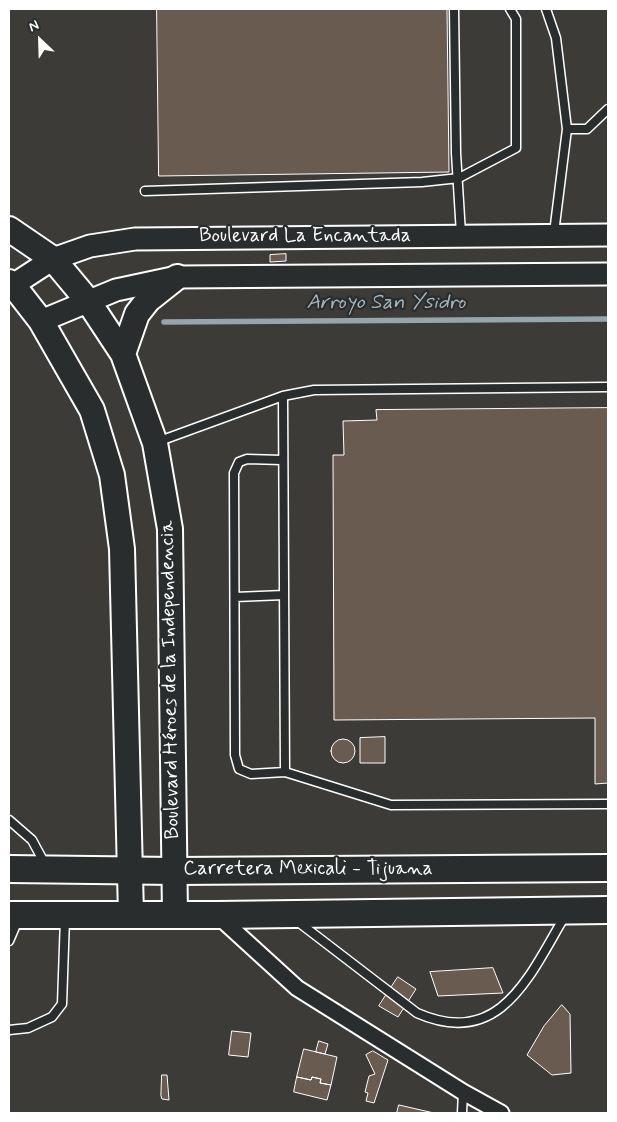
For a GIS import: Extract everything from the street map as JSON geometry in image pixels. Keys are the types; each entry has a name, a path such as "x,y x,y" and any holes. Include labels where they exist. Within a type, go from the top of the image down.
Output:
{"highway":[{"name":"Carretera Mexicali - Tijuana","path":"9,869 175,871 608,868"},
{"path":"14,915 216,915 608,910"}],"main road":[{"name":"Boulevard Héroes de la Independencia","path":"9,229 53,259 88,302 122,354 155,443 170,529 175,915"},
{"name":"Boulevard La Encantada","path":"11,284 53,259 90,246 135,239 608,235"},
{"name":"Boulevard La Encantada","path":"41,322 116,290 177,277 608,274"},
{"path":"122,354 137,314 148,300 177,277"},
{"path":"11,284 41,322 92,410 112,475 122,549 131,915"}],"street":[{"path":"216,915 297,988 463,1092 501,1113"}],"lane":[{"path":"454,9 456,153 461,236"},
{"path":"145,191 422,182 459,178 516,148 516,19 510,9"},
{"path":"546,9 556,38 567,129 554,235"},
{"path":"567,129 588,129 608,108"},
{"path":"155,443 283,396 314,390 608,387"},
{"path":"283,396 285,772"},
{"path":"282,460 247,459 239,462 234,473 236,755 239,769 251,774 285,772 392,805 608,804"},
{"path":"235,597 284,595"},
{"path":"9,820 32,840 47,869"},
{"path":"287,914 417,1013 434,1021 453,1023 469,1022 487,1017 502,1008 523,986 568,910"},
{"path":"9,941 14,915"},
{"path":"9,1030 28,1028 52,1017 62,1004 65,915"},
{"path":"462,1113 463,1092"}],"building":[{"path":"157,9 447,9 449,172 159,176"},
{"path":"286,254 286,261 270,262 270,255"},
{"path":"608,408 608,783 595,784 595,718 334,720 333,455 344,455 343,421 377,420 376,410"},
{"path":"385,737 385,763 360,763 360,738"},
{"path":"343,739 352,742 355,751 352,760 343,763 334,760 331,751 334,742"},
{"path":"493,968 503,993 438,996 430,972"},
{"path":"398,977 416,989 398,1017 379,1006"},
{"path":"562,1005 570,1014 571,1073 552,1075 527,1055 544,1026"},
{"path":"232,1031 251,1033 248,1057 229,1055"},
{"path":"319,1041 328,1044 325,1054 316,1052"},
{"path":"304,1049 337,1057 331,1085 320,1083 321,1079 312,1077 311,1080 297,1077"},
{"path":"373,1051 388,1060 374,1103 366,1101 368,1093 365,1092 369,1076 375,1074 366,1055"},
{"path":"162,1075 167,1075 169,1100 162,1099 161,1096"},
{"path":"297,1077 311,1080 312,1077 321,1079 320,1083 331,1085 327,1100 294,1092"},
{"path":"399,1105 434,1113 397,1113"}],"waterway":[{"name":"Arroyo San Ysidro","path":"164,322 608,319"}]}
